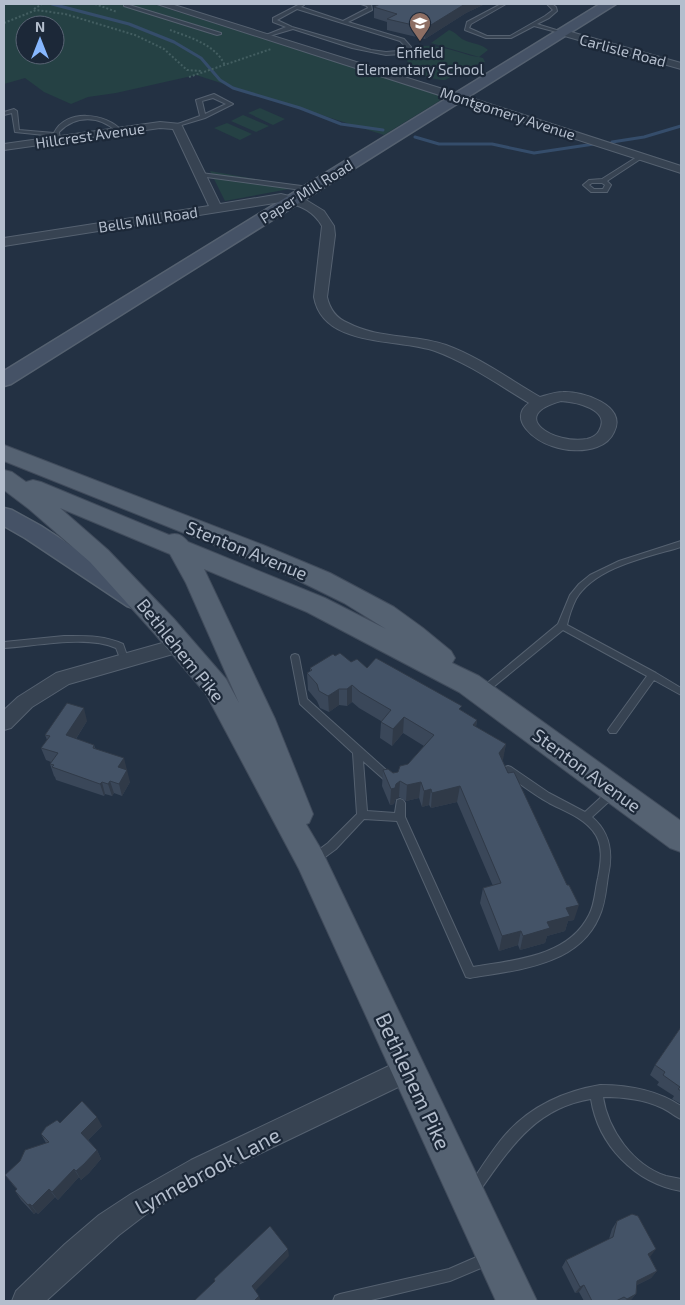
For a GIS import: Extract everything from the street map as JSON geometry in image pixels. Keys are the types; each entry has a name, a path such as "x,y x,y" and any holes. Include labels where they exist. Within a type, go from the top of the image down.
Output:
{"main road":[{"name":"Paper Mill Road","path":"6,380 301,194 564,34 609,4"},
{"name":"Stenton Avenue","path":"4,452 263,554 352,596 405,628 435,652 475,689 681,838"},
{"name":"Stenton Avenue","path":"4,477 316,605 475,689"},
{"name":"Bethlehem Pike","path":"4,477 82,540 113,570 216,687 311,861 517,1301"},
{"name":"Bethlehem Pike","path":"138,506 162,527 178,548 201,591 275,750 298,814 311,861"},
{"path":"4,516 33,532 148,608"}],"street":[{"name":"Montgomery Avenue","path":"164,4 681,170"},
{"name":"Carlisle Road","path":"564,34 681,66"},
{"name":"Hillcrest Avenue","path":"4,147 57,137 160,125 177,126"},
{"path":"177,126 216,208"},
{"name":"Bells Mill Road","path":"4,242 301,194"},
{"path":"301,194 323,217 328,226 321,298 325,311 334,320 345,328 364,334 408,340 440,348 538,402"},
{"path":"561,396 576,397 589,401 600,407 607,414 610,422 609,431 594,443 582,446 552,443 537,434 530,426 528,417 530,409 538,402 561,396"},
{"path":"4,722 25,702 51,684 79,672 180,645"},
{"name":"Lynnebrook Lane","path":"26,1301 75,1254 140,1203 200,1169 408,1069"}],"lane":[{"path":"150,13 164,4"},
{"path":"298,8 402,40 409,47 403,52 392,54 372,52 291,28 275,21 275,19 305,4"},
{"path":"344,22 370,9 369,5 363,4"},
{"path":"504,4 468,23 466,29 486,37 503,38 518,35 555,10 549,4"},
{"path":"126,5 219,34"},
{"path":"535,25 564,34"},
{"path":"268,36 291,28"},
{"path":"177,126 203,117 230,104 214,96 199,100 203,117"},
{"path":"4,114 14,111 17,132 57,137 59,127 64,124 91,118 108,120 114,123 119,131"},
{"path":"604,181 640,157"},
{"path":"200,175 301,194"},
{"path":"475,689 562,626 572,598 586,582 619,564 681,544"},
{"path":"562,626 681,692"},
{"path":"4,645 76,640 108,640 120,646 125,661"},
{"path":"295,657 304,700 358,751 388,776 393,783"},
{"path":"613,730 653,675"},
{"path":"311,861 332,846 362,815 358,751"},
{"path":"400,802 400,817 470,973 529,961 556,953 572,945 583,936 594,918 606,868 606,849 602,835 585,818 546,796 508,770"},
{"path":"585,818 615,791"},
{"path":"362,815 400,817"},
{"path":"468,1197 514,1134 542,1110 575,1096 616,1090 650,1097 681,1113"},
{"path":"596,1092 597,1106 607,1128 623,1153 652,1175 668,1184 681,1185"},
{"path":"340,1301 450,1275 495,1254"}],"path":[{"path":"4,23 33,11 42,4"},
{"path":"95,4 124,13"},
{"path":"101,7 114,8 126,5"},
{"path":"33,11 53,11 111,26 162,49 178,59 187,70 202,71"},
{"path":"165,26 173,32 194,39 207,46 223,61 224,66"},
{"path":"189,77 287,42"}],"green space":[{"path":"4,4 153,4 438,94 441,100 384,135 196,75 116,93 88,97 71,104 44,92 25,78 4,84"},
{"path":"449,30 465,41 482,46 488,50 479,57 431,43"},
{"path":"428,46 483,58 485,62 445,80 423,75 407,61 411,52 418,47"},
{"path":"260,108 285,119 273,125 248,113"},
{"path":"243,115 269,126 256,132 231,121"},
{"path":"227,123 252,134 240,140 214,128"},
{"path":"210,171 300,187 225,201"}],"building":[{"path":"380,4 465,4 426,28 387,19 397,14 374,7"},
{"path":"340,653 351,662 357,659 367,668 376,658 462,706 459,709 477,720 473,725 506,744 499,753 508,773 514,772 567,885 569,885 579,905 566,908 570,916 547,922 550,928 523,936 521,931 502,936 483,888 501,883 460,786 432,793 431,789 424,791 421,782 407,785 400,781 396,784 395,788 391,789 383,770 388,769 393,773 398,772 400,766 408,764 434,735 404,717 393,729 381,722 391,710 360,692 352,685 347,689 339,689 328,696 319,691 317,684 307,673 312,670 310,668 333,654 335,656"},
{"path":"67,703 84,708 66,735 94,745 93,748 124,758 118,767 127,770 119,784 110,781 108,784 102,782 100,784 52,767 54,765 50,764 58,753 41,748 50,736 45,735"},
{"path":"681,1027 681,1091 678,1089 680,1087 663,1075 665,1072 655,1065"},
{"path":"82,1101 97,1117 81,1133 97,1150 76,1171 74,1169 52,1192 49,1189 32,1206 28,1205 15,1191 17,1189 5,1175 20,1161 25,1150 49,1142 41,1134 46,1127 57,1120 60,1123"},
{"path":"632,1214 638,1216 656,1249 648,1254 657,1271 637,1281 636,1294 627,1299 624,1297 616,1301 592,1301 584,1285 580,1287 566,1260 613,1237 617,1221"},
{"path":"270,1226 288,1249 252,1286 259,1296 256,1301 194,1301 215,1281 214,1279"}],"waterway":[{"path":"52,4 129,24 174,42 201,58 220,80 233,88 300,108 341,124 383,130"},
{"path":"612,142 644,137 681,126"},
{"path":"415,137 439,144 492,144 534,153 594,144"}],"place":[{"name":"Enfield Elementary School","path":"420,42"}]}
